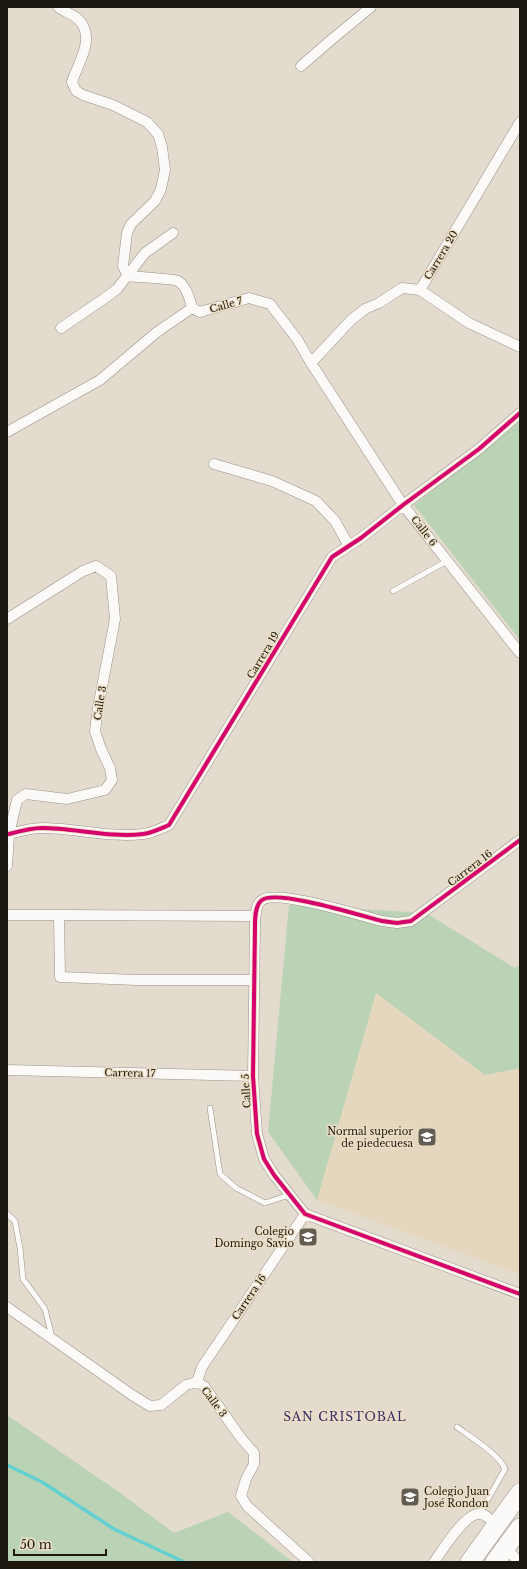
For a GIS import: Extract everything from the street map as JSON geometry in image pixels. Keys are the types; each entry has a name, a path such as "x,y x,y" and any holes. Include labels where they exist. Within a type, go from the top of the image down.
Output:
{"highway":[{"path":"470,1562 520,1493"},
{"path":"500,1555 520,1528"}],"street":[{"path":"58,7 79,19 86,31 87,43 72,82 76,91 92,99 113,105 147,122 158,134 162,147 165,170 161,189 155,201 131,224 127,233 123,266 128,276"},
{"path":"301,66 371,7"},
{"name":"Carrera 20","path":"311,363 351,320 365,309 379,303 402,288 420,290 520,122"},
{"path":"61,328 108,296 128,276 145,253 173,233"},
{"path":"7,432 100,380 157,332 192,308 190,298 183,286 177,280 128,276"},
{"path":"420,290 469,323 520,347"},
{"name":"Calle 7","path":"192,308 200,312 249,298 270,304 297,339 311,363"},
{"name":"Calle 6","path":"311,363 403,505 520,653"},
{"name":"Carrera 19","path":"9,834 28,829 42,828 118,834 143,834 169,825 332,557 361,538 479,449 520,413"},
{"path":"214,464 272,481 316,501 335,521 349,546"},
{"name":"Calle 3","path":"7,619 83,571 96,566 111,576 115,619 95,731 101,749 110,768 112,780 105,790 67,799 26,794 17,800 9,834 7,866"},
{"name":"Carrera 16","path":"429,908 520,840"},
{"name":"Calle 5","path":"429,908 411,922 397,923 382,921 298,900 275,897 266,898 260,901 255,916 254,980 253,1076 257,1134 264,1159 274,1176 305,1214 520,1294"},
{"path":"7,915 255,916"},
{"path":"59,915 60,977 137,980 254,980"},
{"name":"Carrera 17","path":"7,1070 253,1076"},
{"name":"Carrera 16","path":"197,1382 202,1367 305,1214"},
{"name":"Calle 3","path":"7,1307 132,1396 150,1406 161,1405 186,1385 197,1382 204,1386 241,1438 254,1452 254,1464 246,1479 241,1496 247,1506 309,1562"},
{"path":"434,1562 463,1523 474,1514 480,1513 486,1515 496,1525"},
{"path":"500,1555 520,1562"}],"lane":[{"path":"393,591 447,561"},
{"path":"210,1108 220,1174 236,1188 265,1203 289,1195"},
{"path":"7,1214 15,1221 20,1248 23,1279 45,1309 52,1338"},
{"path":"457,1427 504,1464 505,1469 480,1513"}],"shaded area":[{"name":"Normal superior de piedecuesa","path":"376,992 485,1075 520,1068 520,1275 317,1200"}],"green space":[{"path":"520,421 520,640 414,505"},
{"path":"289,905 426,913 515,968 520,964 520,1068 485,1075 376,993 317,1200 268,1132"},
{"path":"7,1415 123,1495 174,1533 228,1512 293,1562 7,1562"}],"waterway":[{"path":"7,1465 42,1482 114,1529 184,1562"}],"cycle path":[{"path":"9,834 30,829 54,828 105,834 131,835 150,833 169,825 332,557 361,538 479,449 520,413"},
{"path":"520,840 411,921 397,923 382,921 301,900 284,898 262,900 258,905 255,919 253,1076 257,1134 264,1159 274,1175 305,1214 520,1294"}],"place":[{"name":"Normal superior de piedecuesa","path":"427,1137"},
{"name":"Colegio Domingo Savio","path":"308,1237"},
{"name":"Colegio Juan José Rondon","path":"410,1497"}],"district":[{"name":"SAN CRISTOBAL","path":"345,1416"}]}
